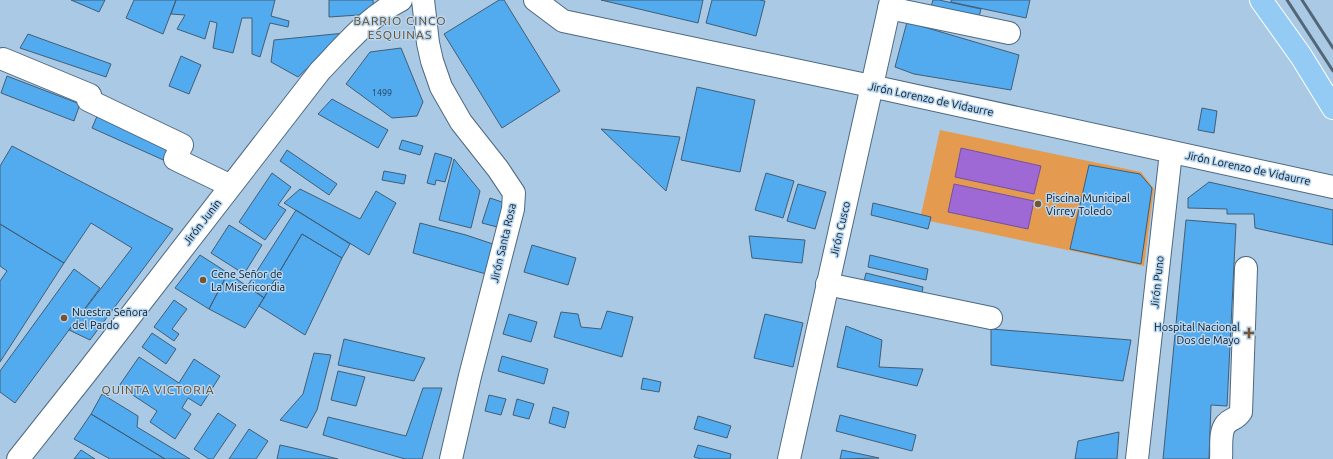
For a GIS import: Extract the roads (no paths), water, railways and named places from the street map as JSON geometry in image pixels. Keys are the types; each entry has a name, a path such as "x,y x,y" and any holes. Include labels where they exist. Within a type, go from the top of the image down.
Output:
{"main road":[{"path":"1261,0 1301,56 1331,102"}],"street":[{"name":"Jirón Junín","path":"18,459 320,72 362,27 392,4 401,0"},
{"name":"Jirón Santa Rosa","path":"423,0 428,43 432,61 441,87 461,122 498,169 514,193 513,209 470,376 452,459"},
{"name":"Jirón Lorenzo de Vidaurre","path":"535,0 563,21 871,86 1333,187"},
{"path":"890,4 1009,33"},
{"name":"Jirón Cusco","path":"789,459 890,4"},
{"path":"3,59 90,95 88,100 182,145 175,159 231,186"},
{"name":"Jirón Puno","path":"1137,459 1171,152"},
{"path":"1221,459 1223,429 1227,423 1238,418 1241,412 1246,268"},
{"path":"828,284 991,318"}],"railway":[{"path":"1287,0 1333,71"},
{"path":"1302,0 1333,48"}],"place":[{"name":"Piscina Municipal Virrey Toledo","path":"1038,204"},
{"name":"Cene Señor de La Misericordia","path":"203,280"},
{"name":"Nuestra Señora del Pardo","path":"64,318"},
{"name":"Hospital Nacional Dos de Mayo","path":"1249,333"}],"district":[{"name":"BARRIO CINCO ESQUINAS","path":"400,27"},
{"name":"QUINTA VICTORIA","path":"158,389"}]}
